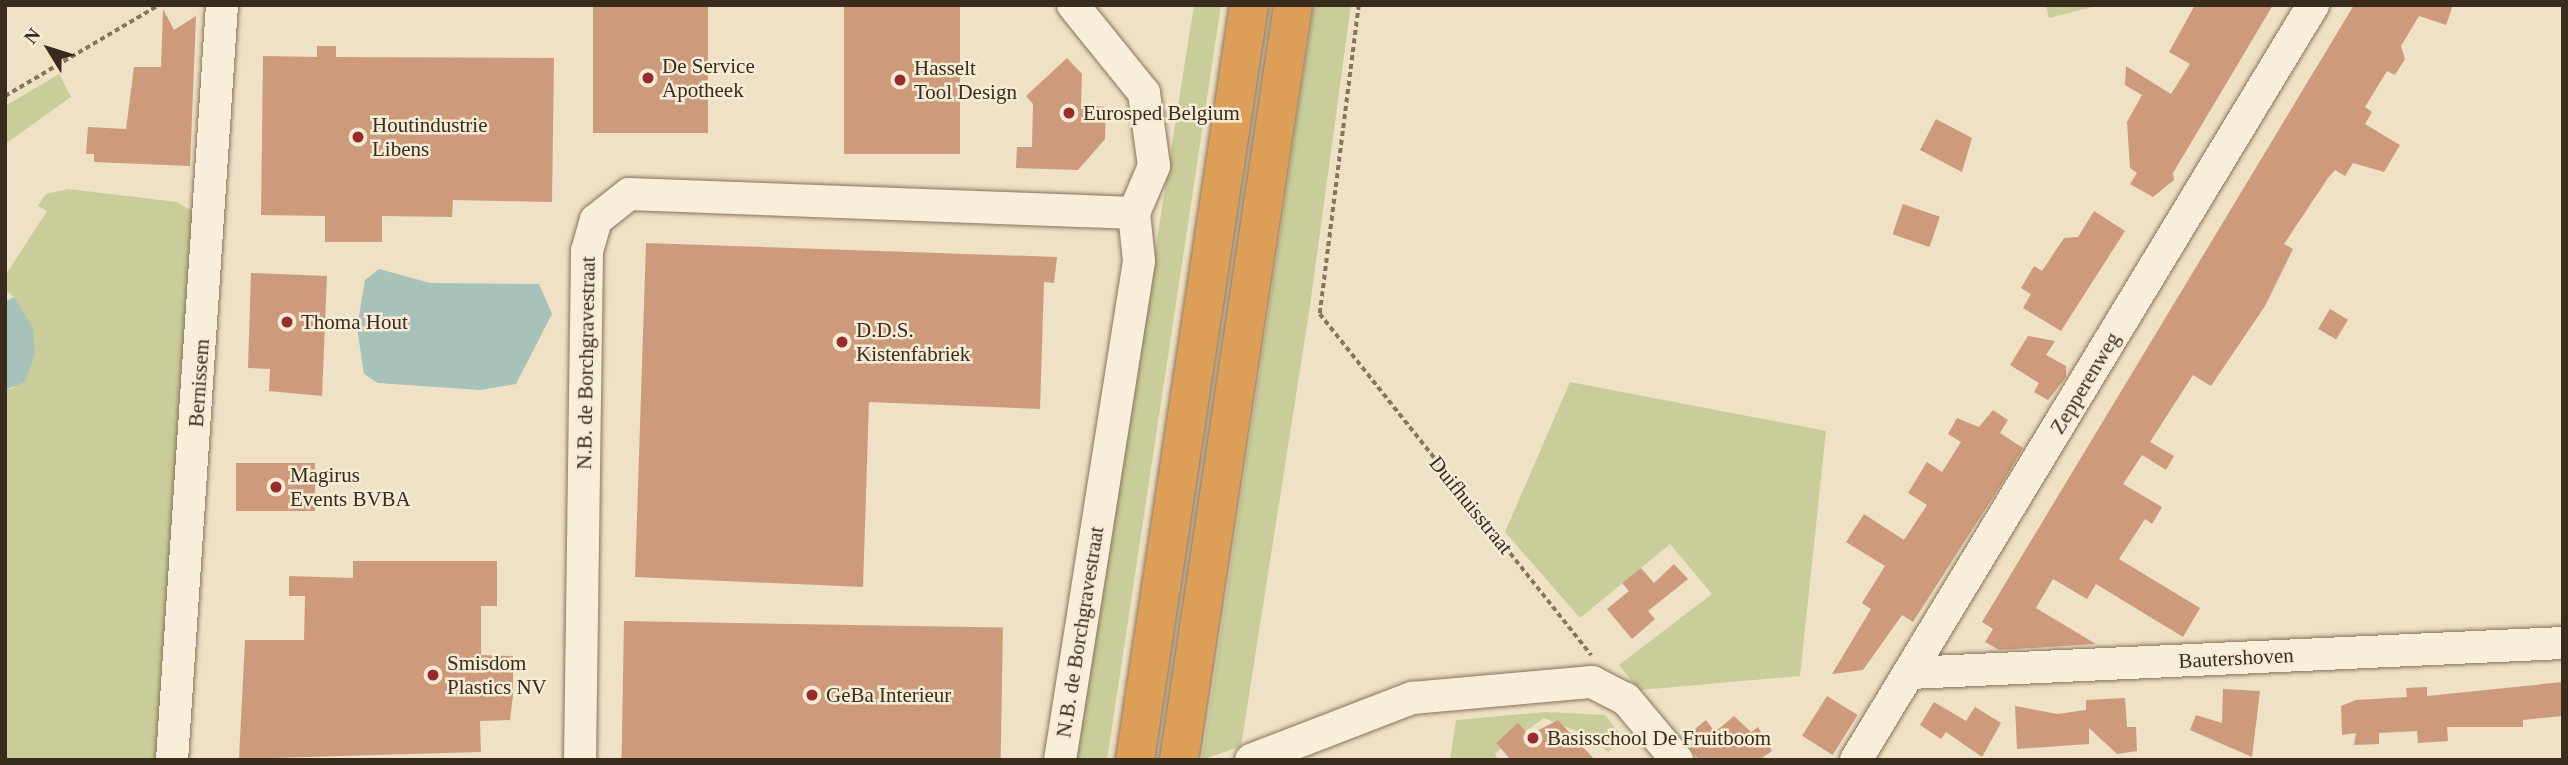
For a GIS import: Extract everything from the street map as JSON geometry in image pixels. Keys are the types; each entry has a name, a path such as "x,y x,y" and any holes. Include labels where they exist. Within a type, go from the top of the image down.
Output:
{"highway":[{"path":"1135,760 1249,5"},
{"path":"1179,760 1293,5"}],"street":[{"name":"Bernissem","path":"172,760 222,5"},
{"name":"N.B. de Borchgravestraat","path":"1059,760 1139,261 1134,213 1154,166 1144,93 1073,5"},
{"name":"Zepperenweg","path":"1856,760 2313,5"},
{"name":"N.B. de Borchgravestraat","path":"580,760 587,251 596,220 629,194 1134,213"},
{"name":"Bautershoven","path":"1910,673 2563,643"},
{"path":"1251,760 1412,698 1611,686 1676,760"}],"path":[{"path":"5,96 159,5"},
{"name":"Duifhuisstraat","path":"1359,5 1319,289 1325,328 1611,686"}],"green space":[{"path":"1194,5 1221,5 1107,760 1075,760"},
{"path":"1314,5 1351,5 1310,306 1241,746 1202,760"},
{"path":"2046,5 2100,5 2049,18"},
{"path":"59,74 71,97 5,144 5,106"},
{"path":"68,189 177,202 193,212 163,760 5,760 5,390 14,388 14,297 5,290 5,276 47,211 38,206 46,194"},
{"path":"1570,382 1826,431 1800,676 1639,690 1619,665 1712,594 1670,544 1580,618 1505,532"},
{"path":"1547,712 1605,715 1623,738 1608,752 1591,737 1544,718 1495,753 1498,760 1450,760 1456,720"}],"water":[{"path":"379,269 430,283 539,284 552,314 516,384 480,390 378,383 364,374 357,328 365,280"},
{"path":"14,297 33,328 35,355 25,382 5,390 5,302"}],"building":[{"name":"De Service Apotheek","path":"593,5 708,5 708,133 593,133"},
{"name":"Hasselt Tool Design","path":"844,5 960,5 960,154 844,154"},
{"path":"2195,5 2273,5 2173,173 2174,180 2153,197 2130,184 2137,173 2130,168 2127,122 2142,95 2125,85 2126,66 2171,94 2190,64 2169,52"},
{"path":"2354,5 2453,5 2446,25 2419,16 2401,46 2405,59 2395,75 2387,71 2365,107 2372,112 2365,124 2400,145 2384,172 2353,163 2345,176 2335,170 2328,178 2284,244 2293,249 2265,306 2211,386 2193,375 2150,442 2174,456 2166,470 2142,455 2123,484 2162,507 2152,524 2145,519 2119,559 2200,608 2183,637 2096,584 2087,599 2053,579 2036,608 2096,644 1999,650 1985,642 1993,629 1982,622"},
{"path":"163,9 174,30 196,16 190,166 94,162 94,154 86,154 88,127 126,129 134,67 161,67"},
{"name":"Houtindustrie Libens","path":"317,46 336,46 336,57 554,58 552,202 453,200 452,217 382,216 382,242 325,242 325,216 261,215 263,56 317,57"},
{"name":"Eurosped Belgium","path":"1067,58 1082,74 1081,105 1106,107 1105,139 1078,170 1016,168 1017,147 1032,147 1033,104 1026,96"},
{"path":"1936,119 1972,138 1962,172 1920,150"},
{"path":"1903,204 1940,217 1929,247 1893,234"},
{"path":"2094,211 2125,231 2061,331 2023,308 2031,294 2021,288 2034,266 2042,271 2064,238 2078,237"},
{"name":"D.D.S. Kistenfabriek","path":"646,243 1057,257 1054,283 1044,282 1040,409 869,402 863,587 635,577"},
{"name":"Thoma Hout","path":"251,273 327,276 322,396 269,391 270,369 248,368"},
{"path":"2330,309 2348,320 2336,340 2318,329"},
{"path":"2028,336 2055,341 2046,355 2066,366 2066,377 2048,400 2034,392 2039,383 2010,365"},
{"path":"1993,410 2008,420 2000,433 2023,448 2004,480 1913,622 1902,615 1863,670 1832,674 1871,609 1862,603 1885,566 1846,542 1864,514 1904,540 1927,505 1908,493 1927,462 1942,472 1961,442 1948,434 1957,418 1979,427"},
{"name":"Magirus Events BVBA","path":"236,463 315,463 315,511 236,511"},
{"name":"Smisdom Plastics NV","path":"353,561 497,561 497,606 481,606 481,655 513,656 513,695 510,720 480,721 481,752 239,759 245,640 304,640 305,596 289,596 289,576 353,578"},
{"path":"1674,564 1688,579 1648,611 1655,619 1632,639 1607,609 1629,591 1622,583 1641,568 1654,583"},
{"name":"GeBa Interieur","path":"624,621 1003,628 1001,760 622,760"},
{"path":"2563,682 2563,716 2523,720 2523,727 2447,727 2448,741 2418,743 2417,731 2379,733 2379,744 2354,745 2356,733 2342,735 2341,706 2356,700 2407,697 2406,688 2427,687 2427,696"},
{"path":"2223,689 2260,691 2252,757 2190,730 2196,715 2222,723"},
{"path":"1827,696 1858,715 1833,755 1802,736"},
{"path":"2125,698 2127,727 2136,727 2137,751 2117,754 2089,728 2089,744 2017,749 2015,706 2057,714 2086,710 2086,700"},
{"path":"1934,702 1966,721 1975,707 2001,723 1982,757 1946,732 1941,739 1920,725"},
{"path":"1734,716 1751,732 1758,727 1772,751 1759,760 1699,760 1683,738 1706,720 1715,732"},
{"path":"1558,720 1595,760 1511,760 1496,743 1518,723 1529,735"}],"place":[{"name":"De Service Apotheek","path":"648,78"},
{"name":"Hasselt Tool Design","path":"900,80"},
{"name":"Eurosped Belgium","path":"1069,113"},
{"name":"Houtindustrie Libens","path":"358,137"},
{"name":"Thoma Hout","path":"287,322"},
{"name":"D.D.S. Kistenfabriek","path":"842,342"},
{"name":"Magirus Events BVBA","path":"276,487"},
{"name":"Smisdom Plastics NV","path":"433,675"},
{"name":"GeBa Interieur","path":"812,695"},
{"name":"Basisschool De Fruitboom","path":"1533,738"}]}
